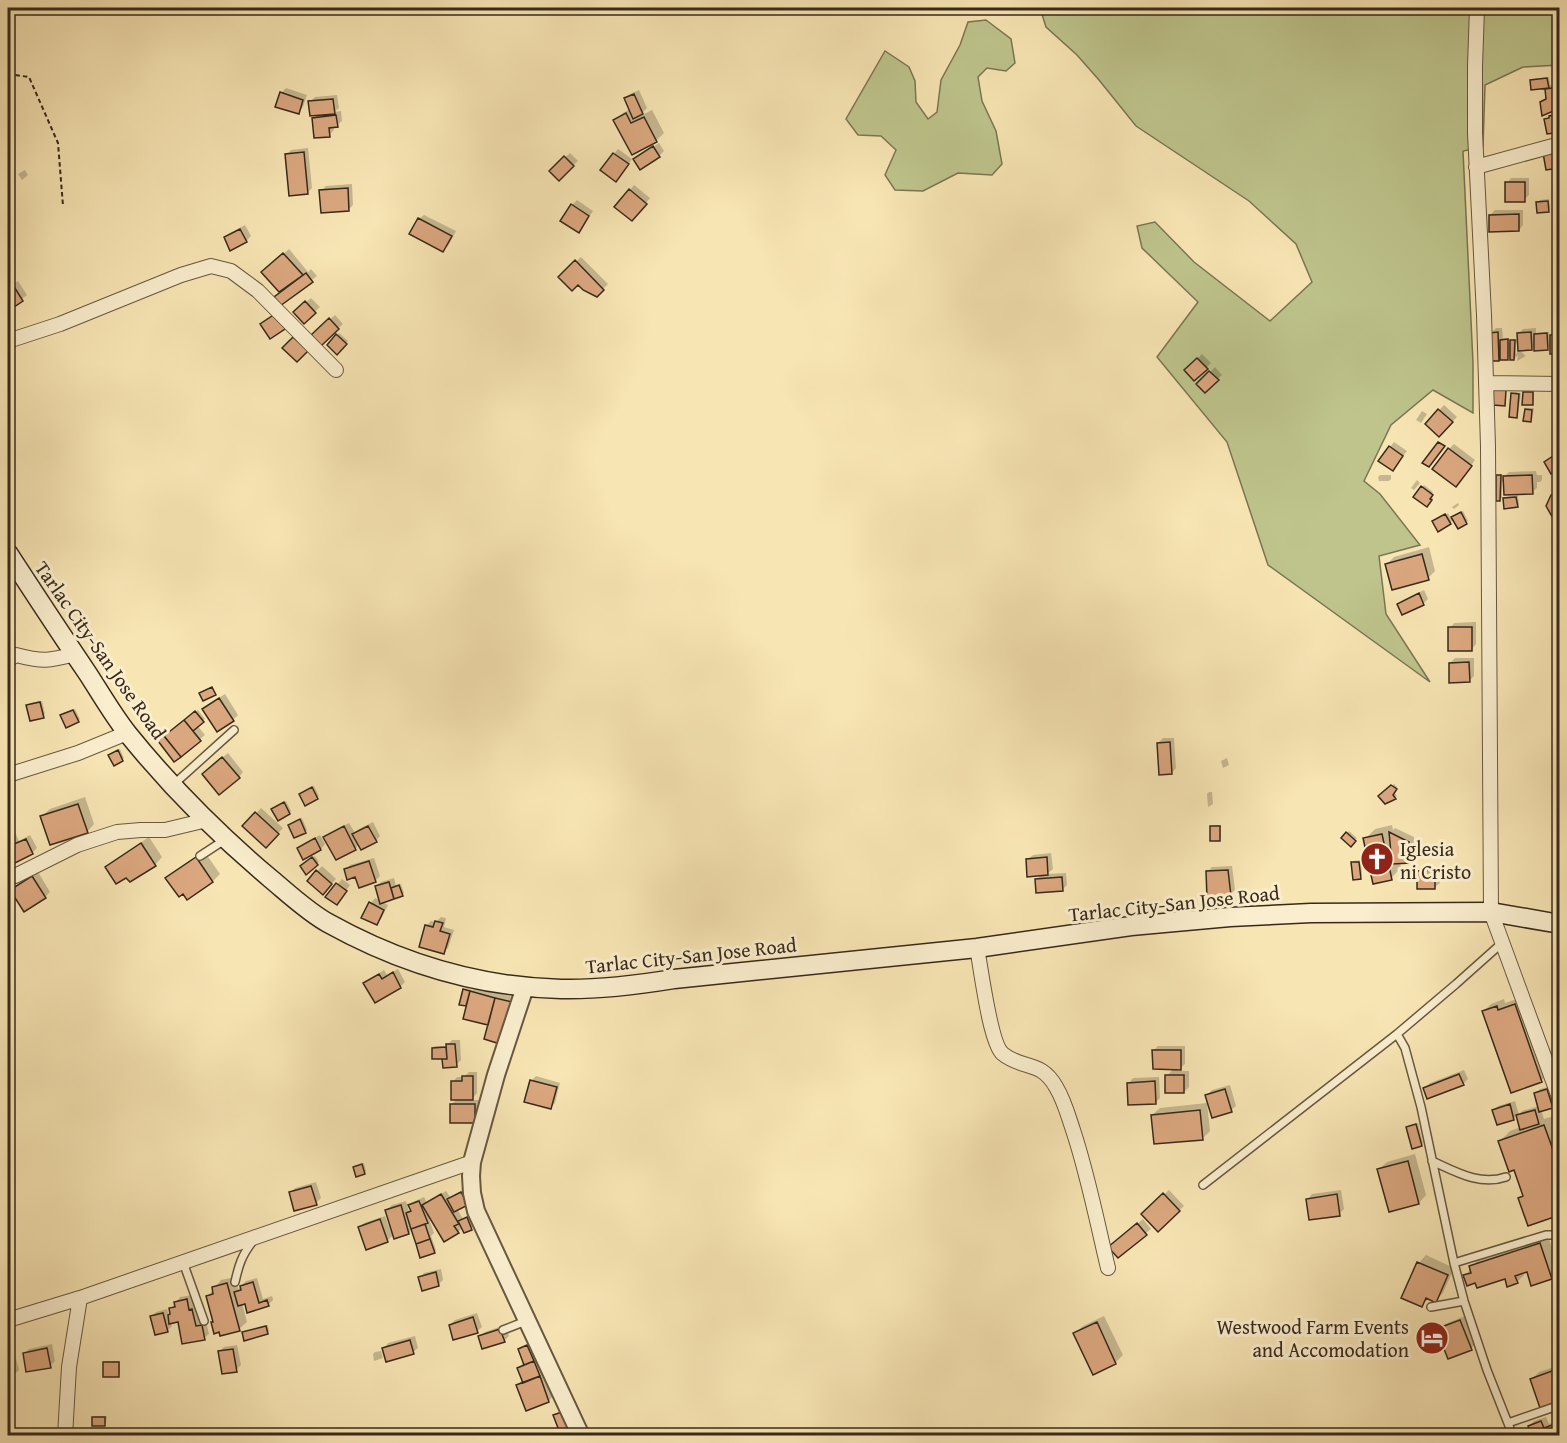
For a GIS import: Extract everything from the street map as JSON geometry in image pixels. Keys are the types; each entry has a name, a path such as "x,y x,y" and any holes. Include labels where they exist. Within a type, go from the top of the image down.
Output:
{"main road":[{"name":"Tarlac City-San Jose Road","path":"8,553 127,733 226,839 263,873 326,922 430,968 459,976 525,987 563,989 634,985 977,948 1131,926 1230,917 1333,912 1491,912 1560,924"}],"street":[{"path":"1477,8 1474,98 1484,304 1488,458 1491,912 1560,1100"},
{"path":"1476,167 1560,144"},
{"path":"8,341 60,324 181,275 211,266 231,271 258,291 336,370"},
{"path":"1486,383 1560,384"},
{"path":"8,660 16,655 39,661 54,660 75,654"},
{"path":"8,775 78,753 127,733"},
{"path":"15,876 77,845 117,832 165,830 207,820"},
{"path":"977,948 993,1035 1000,1052 1046,1073 1062,1098 1092,1197 1108,1268"},
{"path":"525,987 490,1095 472,1162 472,1193 476,1210 581,1436"},
{"path":"8,1320 80,1298 472,1162"},
{"path":"65,1436 69,1367 80,1298"}],"lane":[{"path":"173,784 234,730"},
{"path":"200,856 226,839"},
{"path":"1203,1185 1397,1034 1502,942"},
{"path":"1397,1034 1405,1048 1421,1107 1464,1301 1487,1370 1513,1436"},
{"path":"1432,1161 1478,1179 1495,1181 1506,1177"},
{"path":"1454,1263 1546,1235 1554,1235 1560,1242"},
{"path":"235,1282 239,1263 256,1237"},
{"path":"183,1262 204,1321"},
{"path":"1431,1306 1464,1301"},
{"path":"503,1330 526,1321"},
{"path":"1508,1423 1560,1405"}],"path":[{"path":"8,74 28,77 58,143 63,206"}],"green space":[{"path":"1040,8 1559,8 1559,65 1523,67 1485,85 1483,147 1463,151 1473,363 1473,413 1433,390 1391,425 1364,481 1380,494 1420,545 1379,556 1386,614 1430,682 1268,565 1227,442 1157,357 1198,302 1142,248 1137,226 1155,222 1194,262 1270,321 1312,282 1296,244 1249,201 1136,126 1077,55 1046,27"},
{"path":"986,20 1011,39 1015,63 1006,71 987,68 978,77 982,101 996,131 1002,164 992,175 958,173 923,191 895,190 885,175 896,150 881,136 858,135 846,119 885,51 909,67 915,81 916,102 928,119 937,112 941,80 960,45 968,22"}],"building":[{"path":"1547,78 1549,88 1531,90 1530,80"},
{"path":"1560,87 1560,98 1557,99 1558,109 1542,116 1540,102 1546,99 1545,89"},
{"path":"280,92 303,100 299,114 275,107"},
{"path":"634,94 643,114 633,119 624,98"},
{"path":"333,99 335,114 310,116 308,101"},
{"path":"626,113 631,123 644,117 657,142 632,155 613,120"},
{"path":"1560,114 1560,137 1556,138 1554,133 1547,134 1544,119"},
{"path":"336,115 338,127 329,128 330,137 314,138 312,118"},
{"path":"653,146 660,157 640,170 633,159"},
{"path":"1560,151 1560,168 1546,170 1543,153"},
{"path":"304,152 308,194 289,196 285,154"},
{"path":"613,153 629,164 616,182 600,170"},
{"path":"564,156 574,166 559,181 549,171"},
{"path":"1505,182 1525,182 1525,202 1505,202"},
{"path":"348,188 349,211 321,213 319,190"},
{"path":"629,189 647,204 632,221 614,207"},
{"path":"1548,201 1549,212 1537,213 1536,202"},
{"path":"571,204 589,216 579,233 560,221"},
{"path":"1519,214 1519,231 1489,232 1489,215"},
{"path":"418,218 452,236 443,252 409,234"},
{"path":"240,229 247,242 230,251 224,237"},
{"path":"283,253 303,275 279,292 261,272"},
{"path":"575,260 604,290 597,297 578,285 572,291 558,277"},
{"path":"306,273 313,282 280,306 274,297"},
{"path":"13,285 23,301 11,309 8,304 8,288"},
{"path":"305,301 316,313 304,324 293,312"},
{"path":"278,312 288,327 270,339 260,324"},
{"path":"329,318 339,329 321,346 311,335"},
{"path":"1498,332 1499,361 1491,361 1490,333"},
{"path":"1531,332 1532,350 1518,351 1517,333"},
{"path":"1547,333 1548,350 1534,351 1534,334"},
{"path":"336,334 347,344 337,355 327,345"},
{"path":"1560,334 1560,354 1550,354 1550,335"},
{"path":"293,337 308,351 297,362 282,348"},
{"path":"1508,339 1508,360 1500,360 1500,340"},
{"path":"1510,340 1515,340 1514,360 1510,360"},
{"path":"1197,358 1208,369 1194,381 1184,370"},
{"path":"1209,371 1219,380 1205,393 1196,384"},
{"path":"1493,390 1506,390 1505,406 1493,405"},
{"path":"1523,392 1533,392 1533,405 1522,405"},
{"path":"1511,393 1519,394 1517,418 1509,417"},
{"path":"1438,409 1453,422 1439,437 1425,424"},
{"path":"1525,409 1532,410 1531,422 1523,421"},
{"path":"1438,442 1445,446 1429,467 1422,463"},
{"path":"1389,446 1403,456 1393,471 1378,461"},
{"path":"1448,448 1472,466 1456,487 1432,469"},
{"path":"1553,456 1560,469 1551,474 1544,462"},
{"path":"1496,475 1501,475 1500,501 1496,501"},
{"path":"1532,475 1533,494 1504,495 1503,476"},
{"path":"1421,486 1433,495 1427,507 1413,497"},
{"path":"1560,492 1560,517 1554,520 1546,506 1551,495"},
{"path":"1516,497 1518,507 1504,509 1503,498"},
{"path":"1461,512 1467,524 1458,529 1451,517"},
{"path":"1445,514 1451,524 1438,532 1432,521"},
{"path":"1422,554 1429,580 1392,590 1385,564"},
{"path":"1419,593 1424,605 1402,615 1397,604"},
{"path":"1448,627 1472,627 1472,651 1448,651"},
{"path":"1469,662 1470,682 1449,683 1449,663"},
{"path":"212,687 216,695 203,701 199,693"},
{"path":"219,698 234,721 217,732 202,709"},
{"path":"40,702 44,718 30,721 26,705"},
{"path":"73,710 79,722 66,728 60,715"},
{"path":"195,711 204,722 193,731 184,720"},
{"path":"184,720 201,741 181,757 164,736"},
{"path":"161,732 181,757 174,762 155,737"},
{"path":"1170,742 1172,774 1159,775 1157,743"},
{"path":"118,750 123,761 114,766 108,755"},
{"path":"222,757 240,778 219,795 202,774"},
{"path":"1391,785 1397,789 1393,795 1396,799 1385,804 1378,796"},
{"path":"312,787 318,799 305,806 299,794"},
{"path":"284,802 290,814 278,821 271,809"},
{"path":"78,804 88,833 50,845 40,816"},
{"path":"255,812 279,834 266,848 242,826"},
{"path":"300,819 306,833 294,838 288,825"},
{"path":"344,826 356,850 336,860 323,837"},
{"path":"368,826 377,842 361,850 352,834"},
{"path":"1210,826 1220,826 1220,841 1210,841"},
{"path":"1346,832 1356,841 1351,847 1341,838"},
{"path":"1389,832 1409,842 1411,863 1392,864"},
{"name":"Iglesia ni Cristo","path":"1382,834 1392,880 1373,884 1363,838"},
{"path":"10,836 14,844 26,839 33,854 11,865 8,859 8,837"},
{"path":"315,838 321,850 303,860 297,848"},
{"path":"141,843 156,866 130,882 126,878 116,884 105,867"},
{"path":"196,857 213,882 187,900 183,894 179,897 165,878"},
{"path":"312,857 318,865 306,875 300,866"},
{"path":"1047,857 1048,875 1027,877 1026,859"},
{"path":"369,861 376,882 359,888 355,877 347,880 344,869"},
{"path":"1351,862 1359,862 1361,879 1353,880"},
{"path":"316,870 332,884 323,895 307,881"},
{"path":"1228,870 1231,896 1207,898 1206,871"},
{"path":"1435,870 1435,889 1417,889 1417,871"},
{"path":"32,876 46,898 24,912 10,890"},
{"path":"1062,877 1063,891 1036,893 1035,879"},
{"path":"389,882 394,899 380,904 375,886"},
{"path":"336,883 347,891 337,905 325,897"},
{"path":"399,885 403,896 394,899 391,888"},
{"path":"369,902 384,910 377,925 361,918"},
{"path":"435,921 443,923 440,931 450,934 444,954 419,947 425,925 433,927"},
{"path":"393,972 401,988 375,1003 363,983 379,974 382,979"},
{"path":"463,989 470,991 466,1006 459,1005"},
{"path":"470,991 495,998 488,1025 463,1019"},
{"path":"495,998 512,1002 500,1044 484,1039"},
{"path":"1515,1004 1542,1082 1511,1093 1482,1011 1497,1006 1498,1010"},
{"path":"446,1044 455,1044 457,1067 443,1068 442,1059 447,1059"},
{"path":"446,1047 447,1059 432,1059 432,1048"},
{"path":"1152,1050 1181,1050 1181,1070 1153,1069"},
{"path":"1459,1074 1464,1085 1427,1099 1423,1088"},
{"path":"1165,1075 1184,1075 1184,1093 1165,1093"},
{"path":"462,1076 473,1076 473,1100 451,1100 451,1081 462,1081"},
{"path":"530,1080 557,1087 551,1109 524,1102"},
{"path":"1155,1081 1156,1104 1128,1105 1127,1083"},
{"path":"1225,1089 1232,1112 1212,1118 1205,1095"},
{"path":"1547,1089 1553,1108 1539,1112 1534,1093"},
{"path":"450,1104 475,1104 475,1123 450,1123"},
{"path":"1510,1104 1514,1120 1497,1125 1492,1110"},
{"path":"1200,1110 1203,1140 1154,1144 1151,1115"},
{"path":"1535,1110 1539,1124 1520,1130 1516,1115"},
{"path":"1416,1124 1422,1146 1412,1149 1406,1127"},
{"path":"1544,1125 1560,1169 1560,1215 1528,1226 1518,1198 1523,1196 1514,1170 1509,1172 1498,1141"},
{"path":"1408,1161 1419,1204 1389,1212 1377,1169"},
{"path":"362,1164 365,1174 356,1177 353,1167"},
{"path":"311,1186 317,1205 294,1211 289,1192"},
{"path":"461,1192 468,1205 454,1212 447,1199"},
{"path":"1163,1193 1180,1211 1158,1232 1141,1214"},
{"path":"441,1194 459,1224 454,1226 459,1233 444,1242 422,1205"},
{"path":"1337,1194 1340,1216 1309,1220 1306,1199"},
{"path":"419,1201 428,1223 411,1229 406,1213 411,1211 408,1205"},
{"path":"401,1205 409,1234 394,1239 385,1210"},
{"path":"467,1217 472,1230 464,1233 458,1221"},
{"path":"380,1219 388,1242 366,1250 358,1227"},
{"path":"1137,1223 1147,1235 1118,1258 1108,1247"},
{"path":"425,1224 430,1239 416,1244 411,1229"},
{"path":"430,1239 435,1253 420,1258 416,1244"},
{"path":"1540,1243 1552,1279 1531,1286 1527,1272 1515,1276 1518,1283 1507,1287 1505,1279 1477,1288 1475,1283 1467,1286 1463,1275 1471,1273 1469,1266"},
{"path":"1417,1262 1448,1275 1436,1303 1426,1298 1422,1307 1401,1298"},
{"path":"436,1272 439,1286 422,1291 418,1277"},
{"path":"253,1282 259,1303 267,1300 269,1306 247,1313 245,1304 238,1306 234,1292 241,1290 240,1286"},
{"path":"227,1283 240,1331 220,1336 219,1332 214,1334 206,1296 213,1294 212,1287"},
{"path":"187,1299 196,1326 202,1325 205,1340 182,1344 178,1322 169,1324 168,1315 170,1314 169,1308 175,1307 174,1302"},
{"path":"163,1313 168,1332 155,1335 150,1316"},
{"path":"473,1317 478,1333 453,1340 449,1325"},
{"path":"1460,1320 1472,1350 1448,1359 1436,1329"},
{"path":"1097,1322 1116,1364 1093,1375 1073,1333"},
{"path":"266,1326 268,1334 244,1341 242,1332"},
{"path":"500,1329 505,1342 482,1349 478,1336"},
{"path":"410,1340 414,1354 386,1362 382,1348"},
{"path":"527,1345 534,1361 524,1365 518,1349"},
{"path":"47,1348 51,1368 26,1372 23,1353"},
{"path":"233,1349 237,1372 222,1374 218,1351"},
{"path":"534,1361 540,1376 523,1383 517,1368"},
{"path":"103,1362 119,1362 119,1377 103,1377"},
{"path":"1560,1368 1560,1401 1540,1408 1530,1379"},
{"path":"540,1376 549,1402 526,1411 516,1385"},
{"path":"565,1411 572,1428 560,1433 553,1415"},
{"path":"92,1417 105,1417 105,1426 92,1426"},
{"path":"1541,1421 1544,1428 1560,1422 1560,1436 1531,1436 1528,1426"}],"place":[{"name":"Iglesia ni Cristo","path":"1377,859"},
{"name":"Westwood Farm Events and Accomodation","path":"1432,1338"}]}
